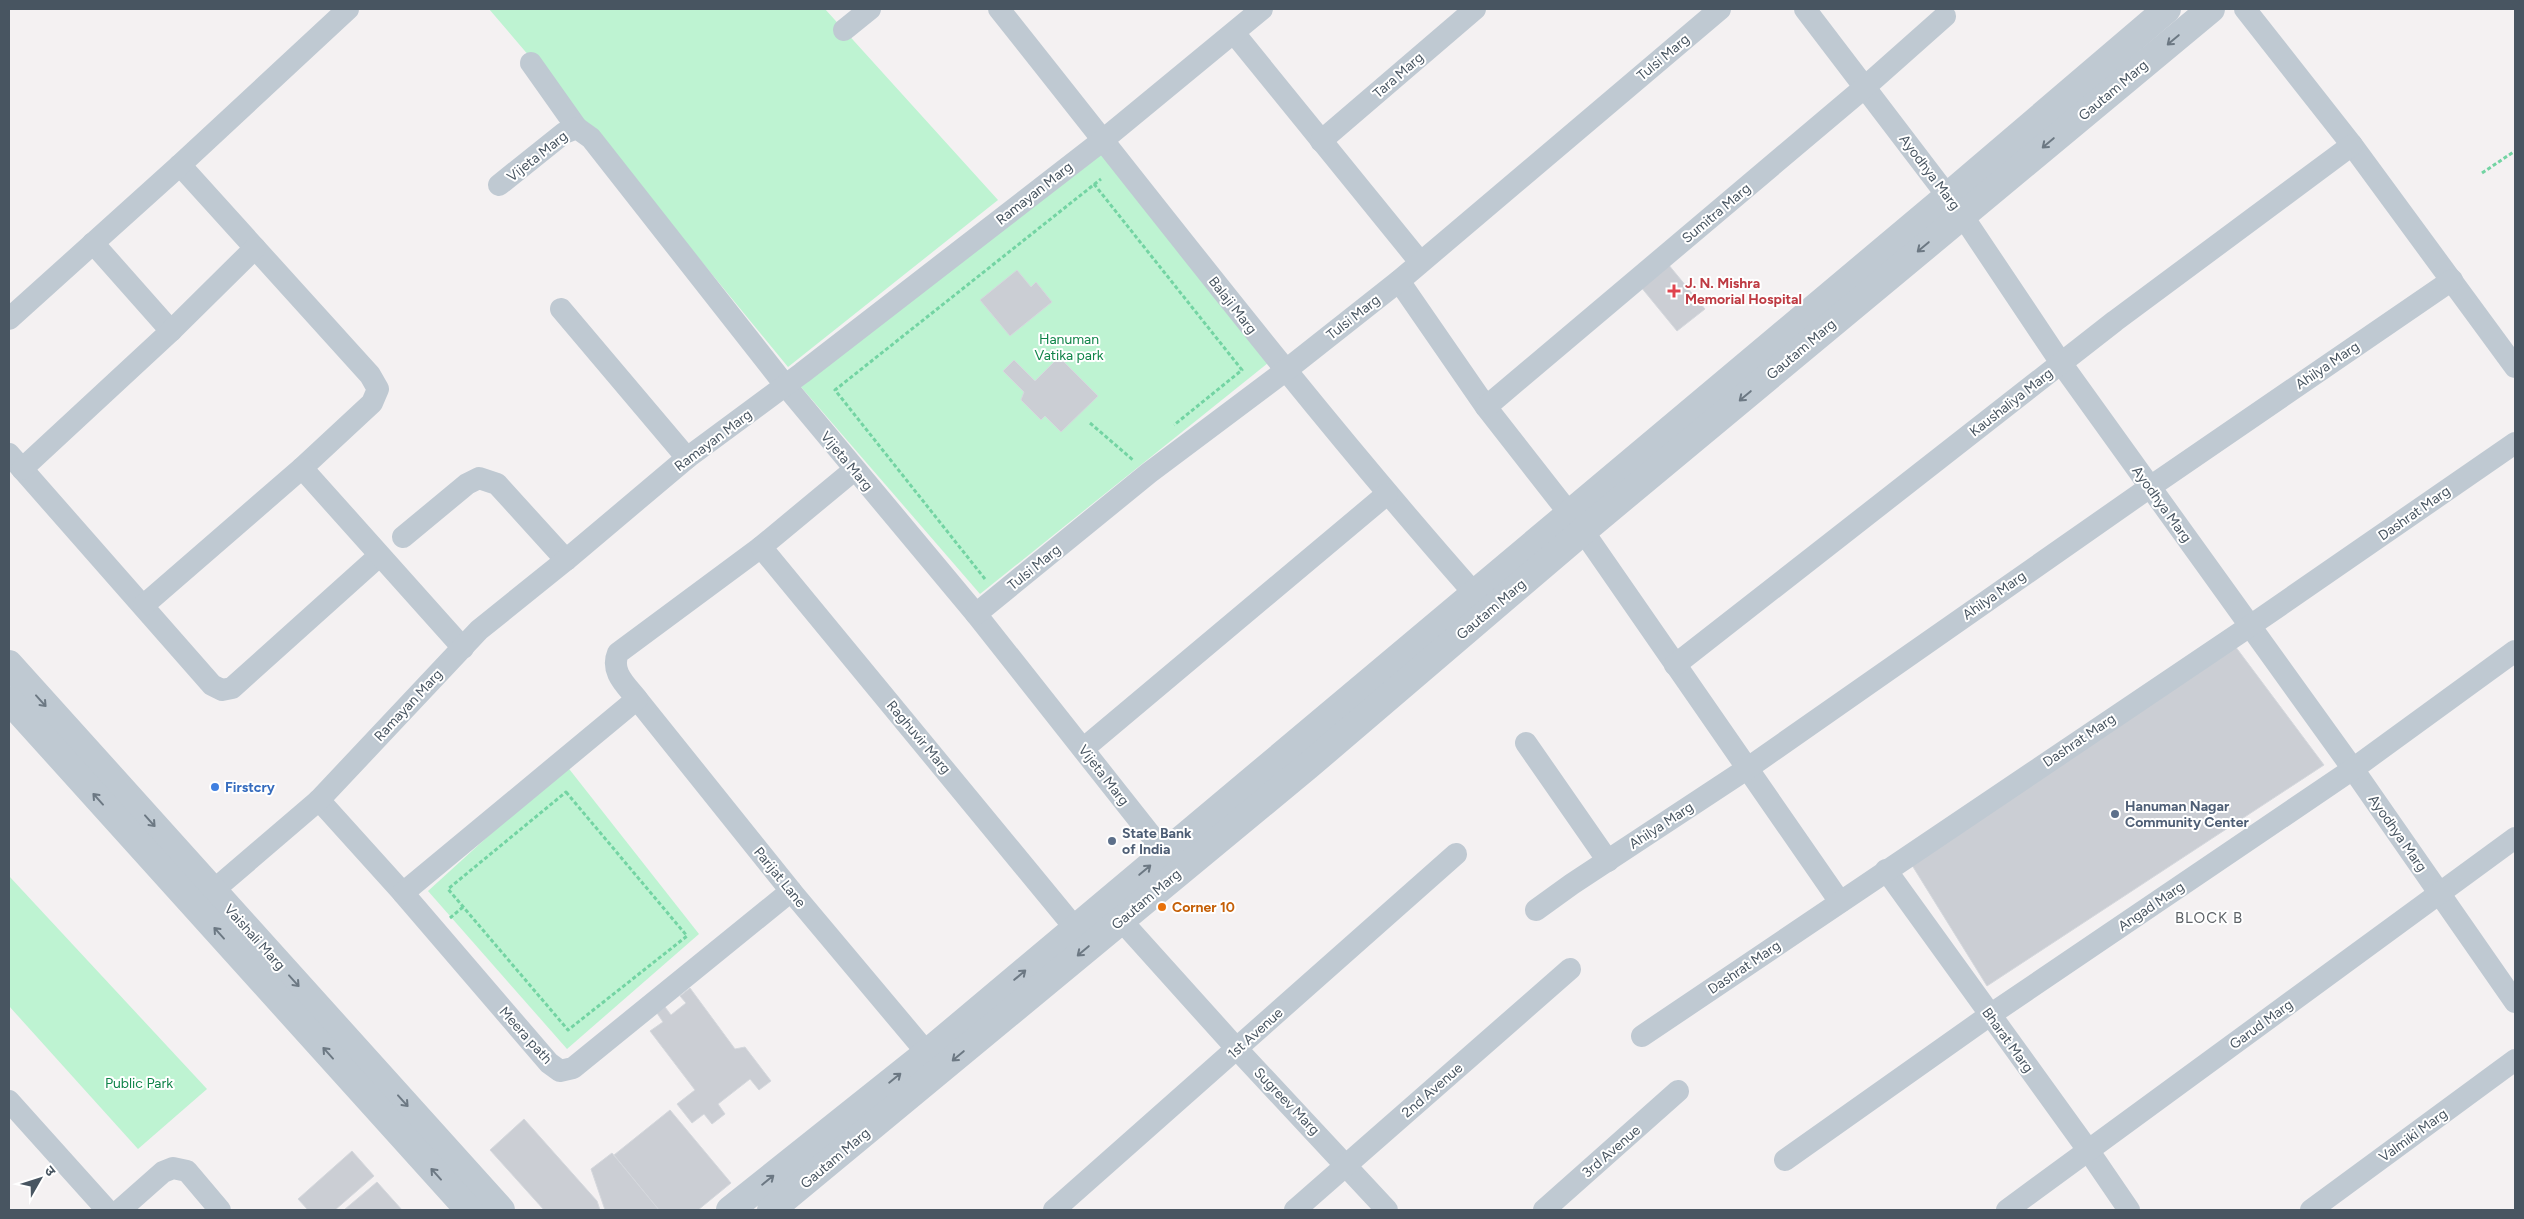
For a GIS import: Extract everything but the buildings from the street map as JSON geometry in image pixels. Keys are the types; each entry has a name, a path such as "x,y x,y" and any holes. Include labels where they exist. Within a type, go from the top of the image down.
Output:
{"street":[{"path":"9,319 180,165 348,9"},
{"path":"844,30 870,9"},
{"name":"Balaji Marg","path":"999,9 1285,371 1387,494 1474,593"},
{"name":"Ramayan Marg","path":"204,898 319,800 479,630 687,458 784,386 1104,140 1262,9"},
{"name":"Tara Marg","path":"1321,141 1475,9"},
{"name":"Tulsi Marg","path":"976,614 1141,466 1285,371 1399,281 1720,9"},
{"name":"Ayodhya Marg","path":"1805,9 1955,205 2061,363 2353,769 2515,1002"},
{"name":"Gautam Marg","path":"1955,205 2167,9"},
{"name":"Gautam Marg","path":"771,1210 1113,912 1955,205 2211,9"},
{"path":"2245,9 2352,145 2515,366"},
{"name":"Sumitra Marg","path":"1486,407 1865,87 1944,16"},
{"path":"1234,33 1420,262"},
{"path":"531,63 577,128"},
{"name":"Vijeta Marg","path":"499,185 564,133 577,128 591,138 784,386 976,614 1172,862"},
{"name":"Kaushaliya Marg","path":"1675,665 2061,363 2352,145"},
{"path":"144,605 302,468 372,403 378,389 370,375 180,165"},
{"path":"93,243 171,331"},
{"path":"255,248 171,331 15,462 144,605 212,685 222,690 232,688 379,556"},
{"name":"Ahilya Marg","path":"1536,910 1748,768 2150,487 2452,280"},
{"path":"1399,281 1486,407 1576,522 1840,902"},
{"path":"561,309 687,458"},
{"name":"Dashrat Marg","path":"1642,1036 2250,626 2515,443"},
{"path":"302,468 463,648"},
{"path":"761,547 854,470"},
{"path":"404,538 467,484 479,478 497,484 566,560"},
{"path":"1083,749 1387,494"},
{"name":"Gautam Marg","path":"1172,862 1474,593 1576,522"},
{"name":"Parijat Lane","path":"761,547 618,653 614,662 617,674 791,891 927,1053"},
{"name":"Raghuvir Marg","path":"761,547 1075,928"},
{"name":"Angad Marg","path":"1785,1160 1990,1015 2353,769 2515,651"},
{"name":"Vaishali Marg","path":"9,664 204,898 469,1210"},
{"path":"403,893 637,699"},
{"name":"Vaishali Marg","path":"9,700 204,898 501,1210"},
{"path":"1526,743 1608,861"},
{"name":"Meera path","path":"319,800 403,893 549,1063 560,1071 573,1068 791,891"},
{"name":"Garud Marg","path":"2007,1210 2515,838"},
{"name":"1st Avenue","path":"1054,1210 1456,854"},
{"name":"Bharat Marg","path":"1886,870 2088,1150 2129,1210"},
{"name":"Gautam Marg","path":"730,1210 927,1053 1075,928 1113,912"},
{"name":"Sugreev Marg","path":"1113,912 1237,1049 1388,1210"},
{"name":"2nd Avenue","path":"1295,1210 1570,969"},
{"name":"Valmiki Marg","path":"2311,1210 2515,1060"},
{"name":"3rd Avenue","path":"1544,1210 1678,1092"},
{"path":"9,1102 107,1210"},
{"path":"120,1210 163,1172 173,1168 187,1172 220,1210"}],"path":[{"path":"2482,173 2515,152"},
{"path":"992,574 984,580 835,390 1101,178"},
{"path":"1094,184 1242,370 1169,430"},
{"path":"1090,422 1141,466"},
{"path":"1140,453 1141,466"},
{"path":"1125,465 1141,466"},
{"path":"566,792 687,936 568,1030 448,889 566,792"}],"green space":[{"path":"489,9 825,9 998,200 788,367 629,173"},
{"name":"Hanuman Vatika park","path":"1098,146 1268,363 980,594 801,387"},
{"path":"566,765 699,934 567,1049 428,891"},
{"name":"Public Park","path":"9,876 207,1089 138,1149 9,1006"}],"place":[{"name":"J. N. Mishra Memorial Hospital","path":"1674,291"},
{"name":"Firstcry","path":"215,787"},
{"name":"Hanuman Nagar Community Center","path":"2115,814"},
{"name":"State Bank of India","path":"1112,841"},
{"name":"Corner 10","path":"1162,907"}],"district":[{"name":"BLOCK B","path":"2209,918"}]}
